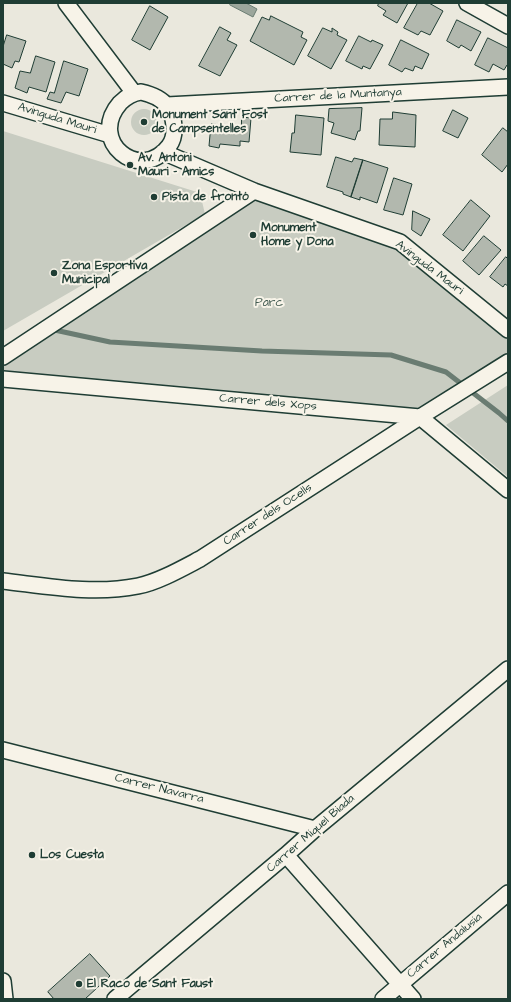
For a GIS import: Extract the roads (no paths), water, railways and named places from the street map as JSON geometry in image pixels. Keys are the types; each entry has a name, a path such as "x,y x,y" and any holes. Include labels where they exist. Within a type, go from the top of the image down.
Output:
{"street":[{"path":"66,3 134,93"},
{"path":"467,3 508,26"},
{"name":"Carrer de la Muntanya","path":"167,105 508,87"},
{"path":"141,92 150,94 167,105 174,122 174,129 173,138 169,146 163,152 148,161 131,159 123,155 116,148 110,135 110,127 112,117 124,98 134,93 141,92"},
{"name":"Avinguda Mauri","path":"3,103 110,135"},
{"name":"Avinguda Mauri","path":"163,152 254,191 400,242 508,330"},
{"path":"3,356 254,191"},
{"name":"Carrer dels Ocells","path":"3,581 72,589 112,589 139,586 162,578 200,559 508,362"},
{"name":"Carrer dels Xops","path":"3,379 420,417"},
{"path":"420,417 508,490"},
{"name":"Carrer Miquel Biada","path":"115,999 315,829 508,669"},
{"name":"Carrer Navarra","path":"3,750 315,829"},
{"path":"286,855 413,999"},
{"name":"Carrer Andalusia","path":"383,999 508,893"},
{"path":"3,981 5,999"}],"waterway":[{"path":"50,329 110,342 262,351 391,355 446,372 508,421"}],"place":[{"name":"Monument Sant Fost de Campsentelles","path":"144,122"},
{"name":"Av. Antoni Mauri - Amics","path":"130,165"},
{"name":"Pista de frontó","path":"154,197"},
{"name":"Monument Home y Dona","path":"253,235"},
{"name":"Zona Esportiva Municipal","path":"54,273"},
{"name":"Los Cuesta","path":"32,855"},
{"name":"El Raco de Sant Faust","path":"79,984"}],"park label":[{"name":"Parc","path":"269,303"}]}
